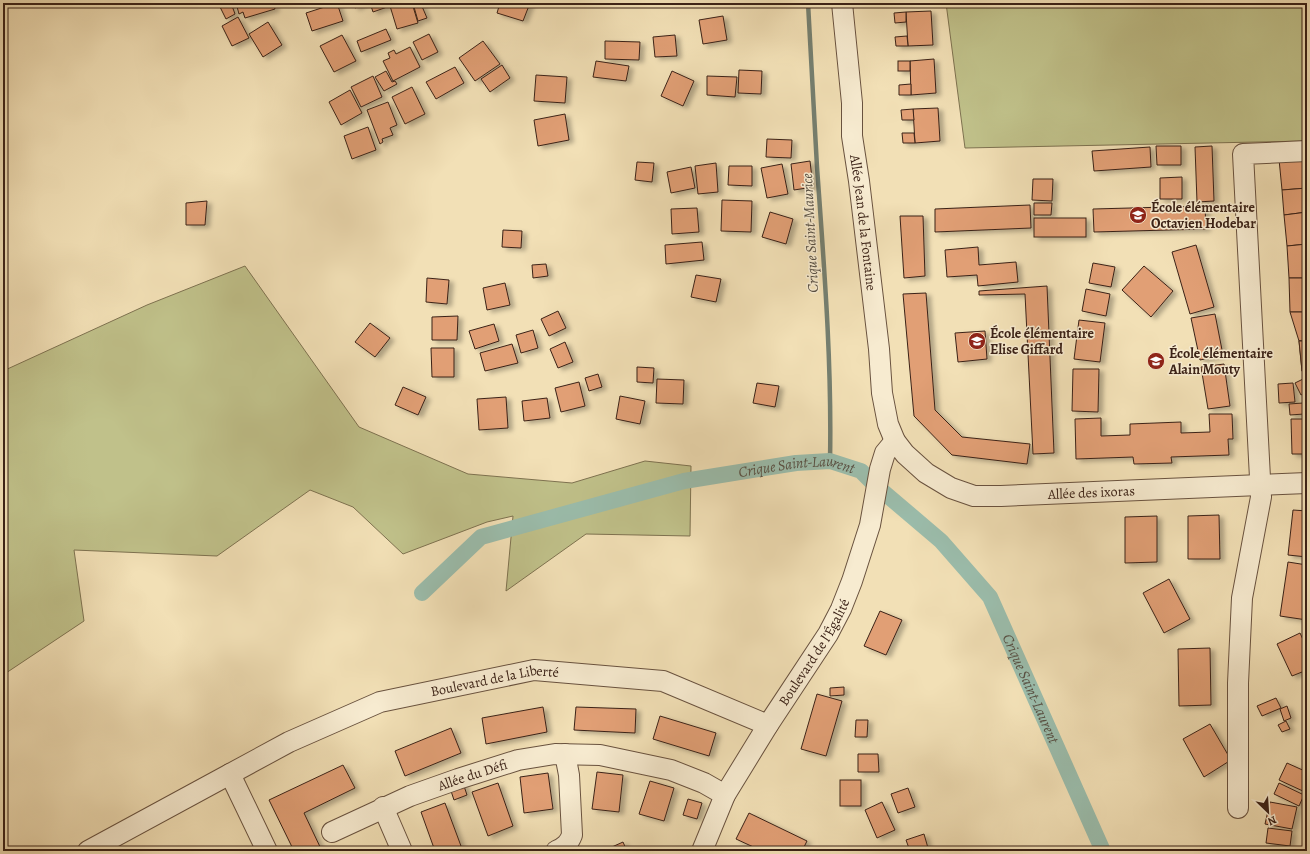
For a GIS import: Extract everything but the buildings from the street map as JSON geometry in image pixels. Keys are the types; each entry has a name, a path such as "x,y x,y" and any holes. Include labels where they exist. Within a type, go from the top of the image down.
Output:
{"street":[{"name":"Allée Jean de la Fontaine","path":"842,3 852,103 852,136 859,181 879,349 882,393 888,424 895,441"},
{"path":"1238,808 1238,683 1242,598 1261,497 1243,154 1307,151"},
{"name":"Boulevard de l'Égalité","path":"702,851 725,795 768,725 828,634 841,608 852,581 870,526 880,470 886,453 895,441"},
{"name":"Allée des ixoras","path":"895,441 905,454 926,473 951,488 974,496 1009,496 1307,483"},
{"name":"Boulevard de la Liberté","path":"88,851 289,742 380,702 534,670 663,681 768,725"},
{"name":"Allée du Défi","path":"332,832 383,807 458,778 518,760 555,754 600,755 671,770 704,783 725,795"},
{"path":"556,851 563,848 570,841 572,834 569,775 565,754"},
{"path":"230,774 266,851"},
{"path":"383,807 402,851"}],"green space":[{"path":"946,3 1307,3 1307,141 965,148"},
{"path":"245,266 359,427 468,474 572,483 645,461 691,466 690,536 586,534 506,591 513,516 487,522 403,554 353,507 310,490 217,556 74,550 84,621 3,675 3,371 147,305"}],"waterway":[{"name":"Crique Saint-Maurice","path":"808,3 827,314 830,388 830,461"},
{"name":"Crique Saint-Laurent","path":"422,593 481,537 684,481 796,463 830,461 861,471 874,484 941,541 990,597 1103,851"}],"place":[{"name":"École élémentaire Octavien Hodebar","path":"1138,215"},
{"name":"École élémentaire Elise Giffard","path":"977,341"},
{"name":"École élémentaire Alain Mouty","path":"1156,361"}]}
